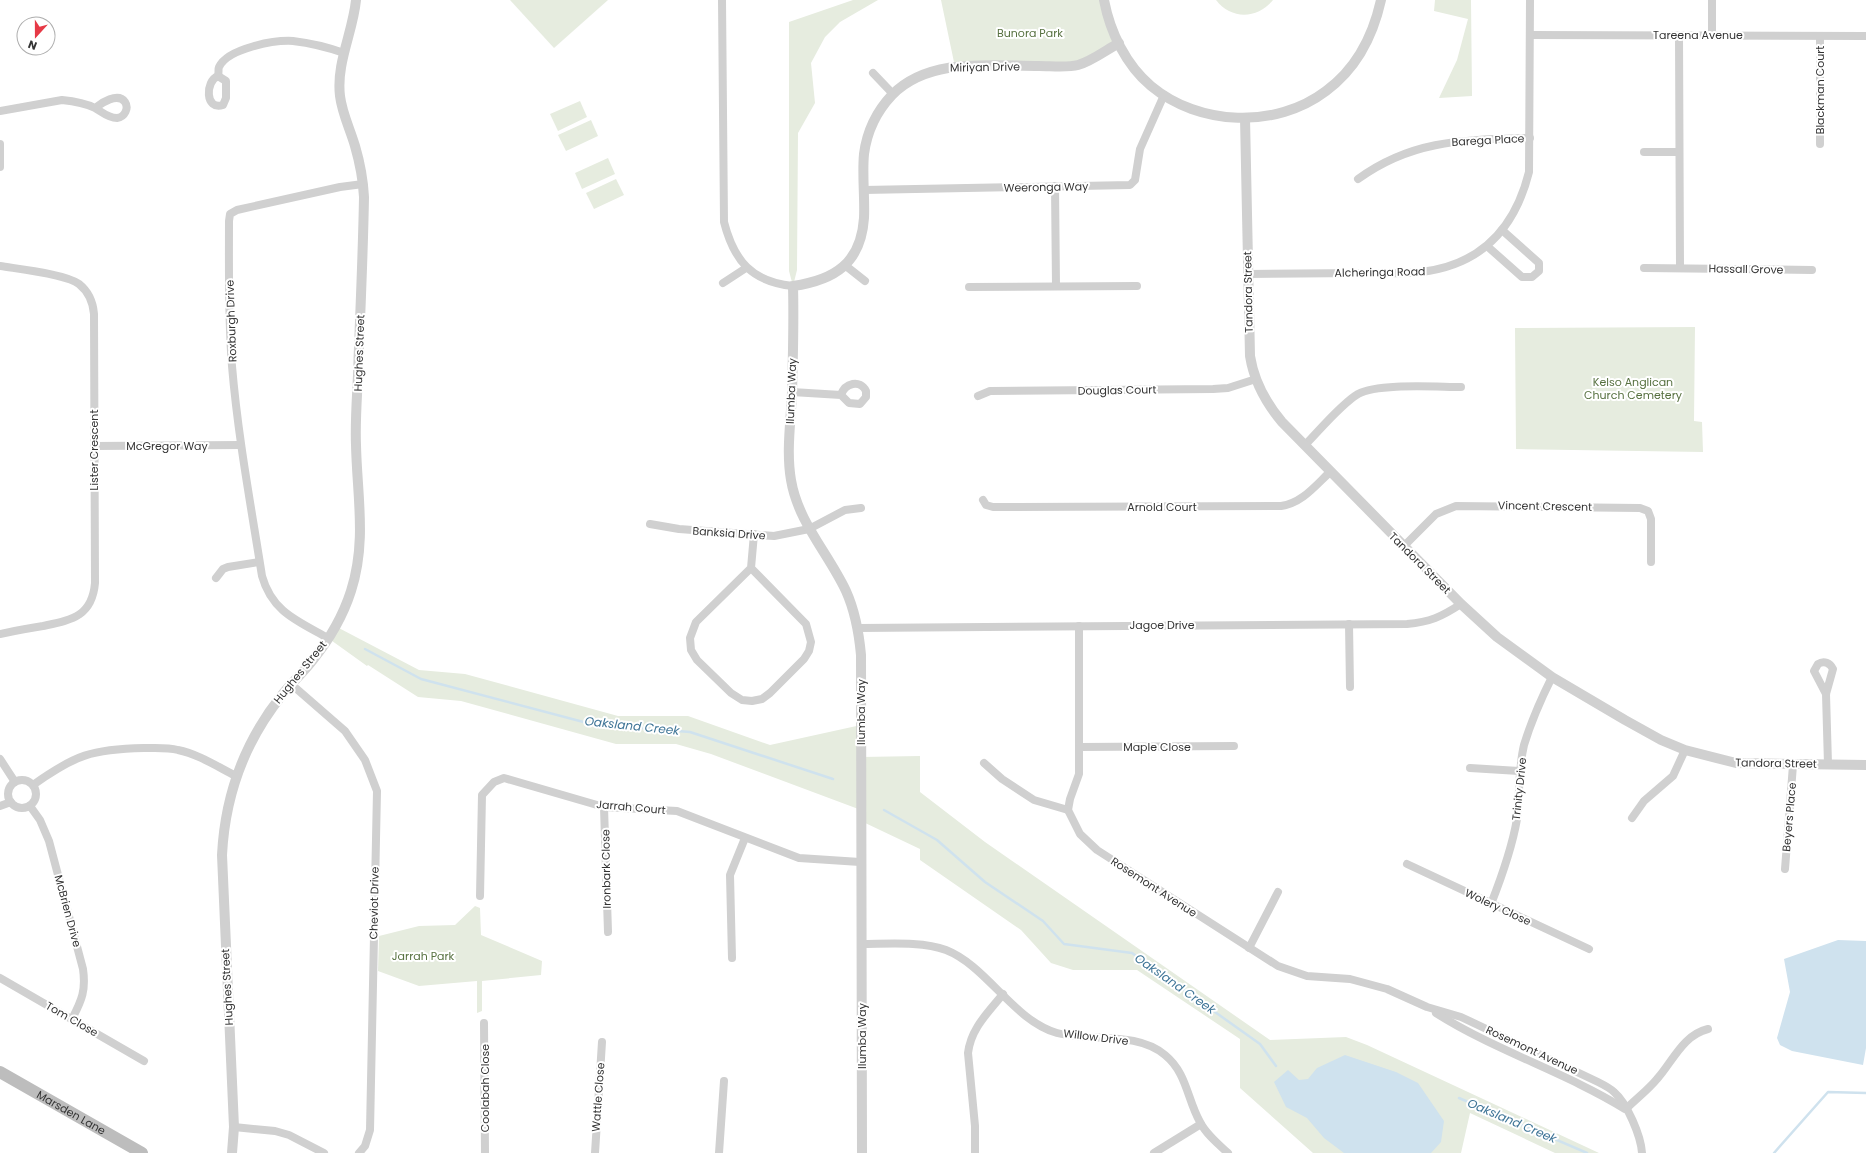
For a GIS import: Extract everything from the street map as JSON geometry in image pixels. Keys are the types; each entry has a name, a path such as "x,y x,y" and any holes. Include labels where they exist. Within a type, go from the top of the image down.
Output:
{"main road":[{"name":"Marsden Lane","path":"0,1072 142,1153"}],"street":[{"name":"Hughes Street","path":"232,1153 234,1127 222,855 225,820 236,776 254,735 271,709 311,662 328,638 344,607 351,590 361,536 356,445 364,211 363,184 360,163 340,95 340,81 344,53 353,20 356,0"},
{"path":"722,0 724,222 727,236 735,253 746,268 772,283 793,286 825,278 846,266 865,281"},
{"path":"1104,0 1108,20 1118,43 1139,74 1164,95 1190,108 1209,114 1245,118 1282,112 1313,100 1326,91 1354,64 1373,30 1381,0"},
{"name":"Alcheringa Road","path":"1247,274 1420,272 1449,267 1487,246 1502,230 1516,209 1528,179 1530,164 1530,0"},
{"path":"1712,0 1712,35"},
{"name":"Tareena Avenue","path":"1530,35 1866,36"},
{"path":"1679,36 1680,268"},
{"name":"Blackman Court","path":"1820,36 1820,144"},
{"path":"218,76 219,67 230,56 245,49 275,42 292,41 344,53"},
{"name":"Miriyan Drive","path":"846,266 858,243 863,228 864,158 870,130 880,110 893,94 914,78 943,68 955,66 1071,66 1085,62 1118,43"},
{"path":"873,73 893,94"},
{"name":"Weeronga Way","path":"864,190 1125,186 1133,182 1136,176 1137,161 1142,142 1164,95"},
{"path":"0,110 62,100 95,108"},
{"name":"Tandora Street","path":"1245,118 1247,274 1250,356 1256,379 1274,412 1330,472 1461,604 1496,637 1552,677 1651,735 1685,750 1736,763 1866,765"},
{"name":"Barega Place","path":"1358,179 1391,158 1406,152 1435,145 1477,139 1530,138"},
{"path":"0,144 0,167"},
{"path":"1644,152 1679,152"},
{"name":"Roxburgh Drive","path":"328,638 292,618 278,608 265,588 259,562 240,445 230,336 229,221 230,214 237,210 340,187 363,184"},
{"path":"1056,186 1056,286"},
{"path":"1487,246 1522,277 1532,277 1539,271 1539,263 1502,230"},
{"name":"Lister Crescent","path":"0,266 72,280 78,283 89,296 94,314 95,583 90,602 78,617 0,634"},
{"path":"723,283 746,268"},
{"name":"Hassall Grove","path":"1644,268 1812,270"},
{"name":"Ilumba Way","path":"793,286 790,439 791,480 800,509 809,529 845,590 851,604 858,628 861,655 860,862 862,1153"},
{"path":"969,287 1137,286"},
{"name":"Douglas Court","path":"978,396 990,391 1213,389 1228,388 1256,379"},
{"path":"1305,445 1349,400 1364,392 1378,388 1461,386"},
{"path":"792,392 841,395"},
{"name":"McGregor Way","path":"94,446 240,445"},
{"name":"Arnold Court","path":"983,500 986,505 993,508 1281,506 1291,505 1301,499 1330,472"},
{"name":"Vincent Crescent","path":"1404,546 1436,514 1456,506 1640,508 1648,511 1652,519 1651,562"},
{"name":"Banksia Drive","path":"650,524 679,529 774,536 809,529 845,510 861,508"},
{"path":"751,568 806,624 811,642 809,651 804,659 770,694 762,699 752,701 742,700 731,693 697,660 691,650 690,638 696,622 751,568 754,534"},
{"path":"216,578 223,569 228,567 259,562"},
{"name":"Jagoe Drive","path":"858,628 1349,624 1422,622 1444,615 1461,604"},
{"path":"1349,624 1350,687"},
{"path":"984,763 1002,779 1034,800 1068,810 1070,799 1079,774 1079,626"},
{"name":"Trinity Drive","path":"1492,904 1510,852 1517,818 1519,771 1524,745 1539,704 1552,677"},
{"name":"Cheviot Drive","path":"291,684 345,731 365,760 376,791 370,1130 364,1146 359,1153"},
{"path":"1826,694 1828,764"},
{"name":"Maple Close","path":"1080,747 1234,746"},
{"path":"33,785 67,763 82,756 104,750 117,749 177,749 236,776"},
{"path":"1632,818 1644,801 1673,776 1685,750"},
{"path":"0,759 15,782"},
{"name":"Beyers Place","path":"1785,868 1793,765"},
{"path":"1470,768 1519,771"},
{"name":"Jarrah Court","path":"480,896 482,795 494,782 504,778 604,807 677,811 799,858 860,862"},
{"path":"25,780 33,785 36,796 30,806 24,808 18,807 11,802 8,796 9,790 15,782 25,780"},
{"path":"0,806 11,802"},
{"name":"McBrien Drive","path":"30,806 40,820 49,841 83,969 85,988 79,1006 72,1019"},
{"name":"Ironbark Close","path":"604,807 608,932"},
{"name":"Rosemont Avenue","path":"1068,810 1080,834 1097,850 1278,966 1307,976 1350,979 1387,989 1427,1007 1457,1026 1587,1087 1626,1109"},
{"path":"732,958 730,875 745,838"},
{"name":"Wolery Close","path":"1407,864 1589,949"},
{"path":"1249,948 1278,892"},
{"name":"Willow Drive","path":"861,944 931,946 945,950 963,960 1031,1019 1048,1030 1067,1035 1144,1044 1164,1054 1178,1069 1185,1080 1192,1105 1201,1124 1210,1136 1228,1153"},
{"name":"Tom Close","path":"0,978 144,1061"},
{"path":"975,1153 975,1126 968,1053 969,1042 976,1027 1003,994"},
{"name":"Coolabah Close","path":"484,1023 485,1153"},
{"path":"1642,1153 1638,1131 1626,1109 1658,1079 1686,1040 1693,1035 1708,1029"},
{"name":"Wattle Close","path":"595,1153 602,1042"},
{"path":"719,1153 724,1081"},
{"path":"1154,1153 1201,1124"},
{"path":"234,1127 275,1131 289,1135 324,1153"}],"green space":[{"path":"510,0 608,0 554,48"},
{"path":"853,0 878,0 840,22 825,37 811,63 815,103 798,133 797,270 793,286 789,271 789,22"},
{"name":"Bunora Park","path":"941,0 1104,0 1119,43 1085,62 955,67"},
{"path":"1216,0 1273,0 1260,11 1244,15 1229,11 1222,7"},
{"path":"1435,0 1471,0 1472,96 1439,98 1457,60 1468,19 1434,11"},
{"path":"580,101 587,117 558,131 550,114"},
{"path":"591,120 598,136 566,151 558,135"},
{"path":"608,158 615,174 582,189 575,173"},
{"path":"616,179 624,195 594,209 586,193"},
{"name":"Kelso Anglican Church Cemetery","path":"1695,327 1694,421 1702,422 1703,452 1516,449 1515,328"},
{"path":"335,626 419,670 465,674 618,716 688,716 770,745 861,725 861,757 920,756 920,792 985,842 1270,1040 1346,1037 1367,1045 1599,1153 1555,1153 1470,1113 1461,1153 1313,1153 1240,1088 1240,1039 1137,970 1073,970 1051,963 1021,930 920,860 920,849 861,821 861,810 711,754 676,744 616,744 461,701 418,697 368,665 367,666 328,638"},
{"name":"Jarrah Park","path":"475,906 480,908 481,935 542,961 541,975 482,981 482,1011 477,1013 477,981 419,986 378,971 379,936 419,926 455,925"}],"water":[{"path":"1838,940 1866,941 1866,1048 1863,1065 1792,1051 1780,1045 1777,1038 1790,992 1784,959"},
{"path":"1345,1055 1396,1072 1418,1083 1444,1121 1441,1142 1431,1153 1344,1153 1324,1138 1307,1118 1286,1107 1274,1082 1288,1070 1299,1080 1308,1079 1317,1068"}],"waterway":[{"name":"Oaksland Creek","path":"365,649 421,679 591,724 690,732 833,779"},
{"name":"Oaksland Creek","path":"884,810 937,840 985,882 1043,921 1064,944 1132,953 1260,1044 1276,1066"},
{"name":"Oaksland Creek","path":"1774,1153 1828,1092 1866,1093"},
{"name":"Oaksland Creek","path":"1459,1098 1587,1153"}]}
